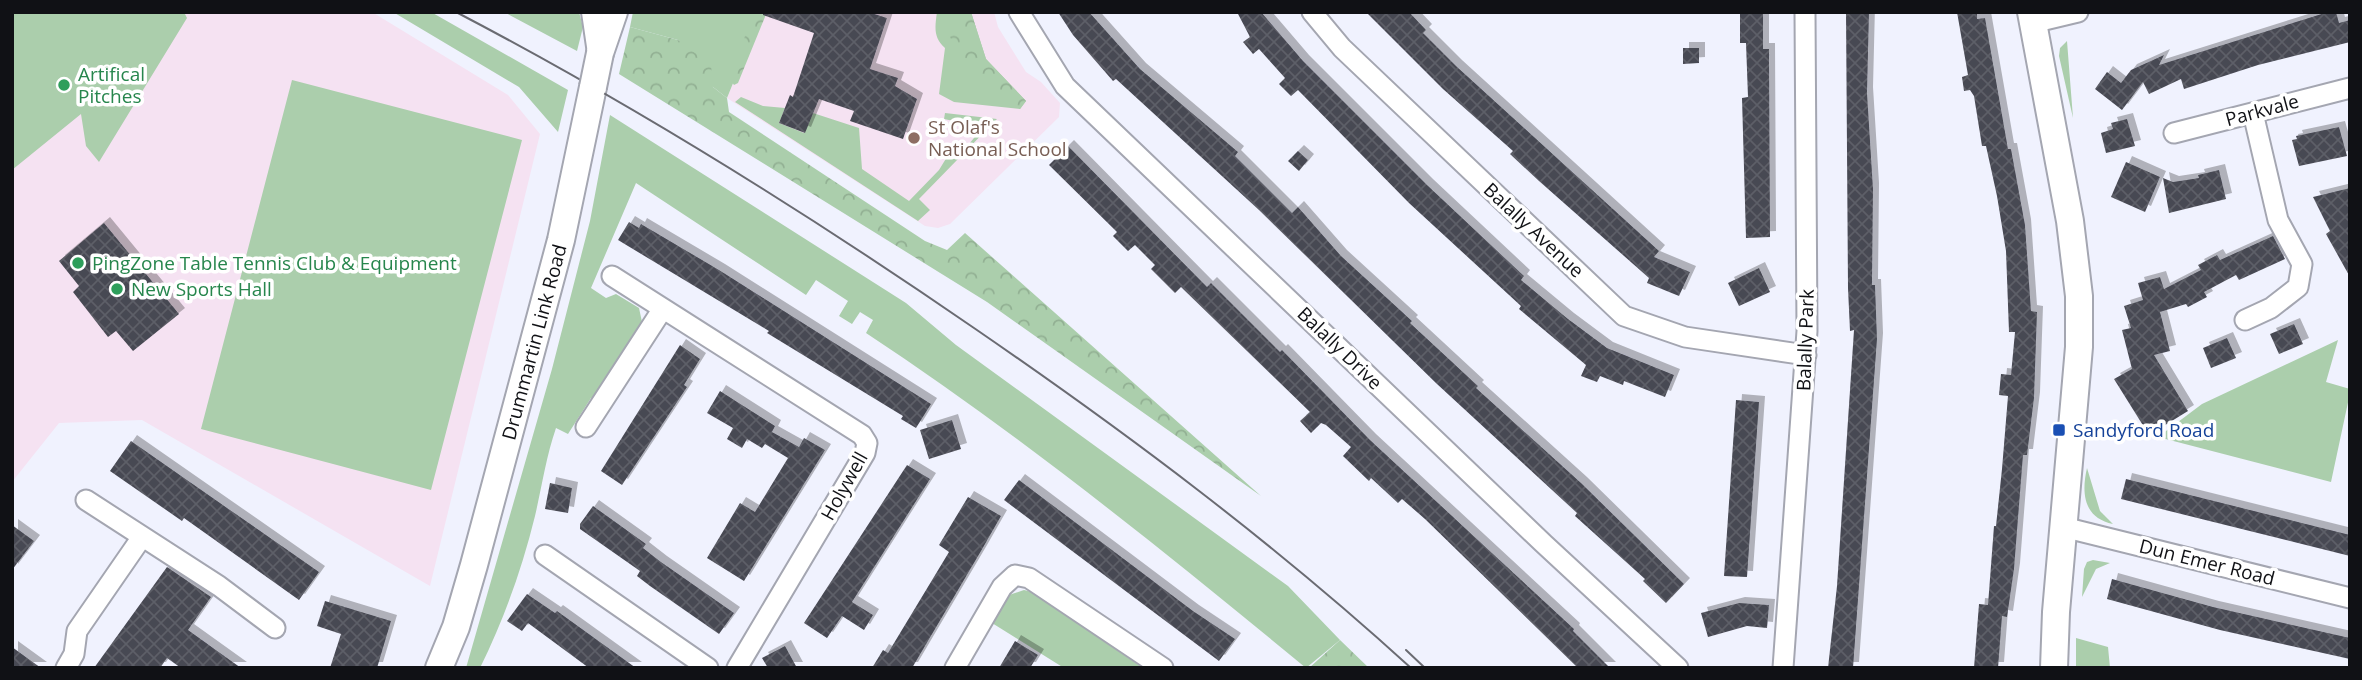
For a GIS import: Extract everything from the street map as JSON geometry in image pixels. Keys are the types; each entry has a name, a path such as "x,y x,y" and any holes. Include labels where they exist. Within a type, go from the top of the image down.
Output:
{"main road":[{"name":"Drummartin Link Road","path":"439,668 456,627 562,240 600,53 614,12"},
{"path":"2032,18 2070,222 2079,296 2079,347 2054,668"}],"street":[{"path":"594,12 600,53"},
{"name":"Balally Drive","path":"1019,12 1065,86 1544,544 1678,668"},
{"name":"Balally Avenue","path":"1312,12 1342,48 1624,316 1685,337 1806,355"},
{"name":"Balally Park","path":"1783,668 1806,355 1805,12"},
{"path":"2032,18 2078,12"},
{"name":"Parkvale","path":"2174,133 2350,88"},
{"path":"2245,320 2271,308 2298,287 2302,264 2278,220 2253,113"},
{"name":"Holywell","path":"612,276 862,435 867,443 865,453 737,668"},
{"path":"586,427 662,310"},
{"path":"86,499 219,586 275,628"},
{"name":"Dun Emer Road","path":"2063,527 2350,598"},
{"path":"66,668 74,654 77,631 142,537"},
{"path":"545,555 708,668"},
{"path":"954,668 1002,587 1015,575 1029,578 1163,668"}],"shaded area":[{"path":"12,12 372,12 508,95 540,134 430,586 142,420 59,423 12,482"},
{"name":"St Olaf's National School","path":"762,12 994,12 998,27 1026,72 1041,82 1060,103 1059,117 950,224 938,228 925,226 727,98"}],"green space":[{"name":"Artifical Pitches","path":"12,12 184,12 187,18 99,162 86,146 81,114 12,170"},
{"path":"393,12 431,12 568,90 558,132 519,87"},
{"path":"504,12 579,12 583,27 577,51"},
{"path":"633,12 762,12 727,98 713,87 678,40 630,27"},
{"path":"755,12 767,12 738,83 734,85 728,77"},
{"path":"937,12 971,12 986,59 1026,101 1020,109 954,102 939,94 945,48 935,27"},
{"path":"946,12 971,12 986,59 1026,101 1020,109 995,91 960,55 947,27"},
{"path":"630,27 678,40 711,65 713,87 727,98 729,112 925,241 947,250 965,233 1261,496 987,302 619,74"},
{"path":"2067,41 2073,118 2059,56 2060,48"},
{"path":"292,80 522,140 431,490 201,429"},
{"path":"741,97 763,106 785,108 779,123 804,133 813,113 859,128 862,169 909,201 939,170 950,152 969,144 983,127 944,119 945,113 997,119 919,199 930,210 918,221 735,102"},
{"path":"610,115 906,303 956,345 1288,586 1340,640 1306,668 1145,537 1035,453 866,333 873,320 860,312 852,324 839,316 848,301 816,280 806,295 636,183 591,288 606,298 616,294 639,308 642,322 596,397 591,398 568,434 556,428 530,536 512,594 480,668 466,668 552,369 590,221"},
{"path":"2338,340 2326,382 2350,389 2350,393 2331,482 2158,437 2202,404"},
{"path":"2087,468 2100,511 2113,524 2096,516 2087,504 2084,487"},
{"path":"2093,560 2110,563 2096,569 2082,597 2084,569 2087,562"},
{"path":"1024,590 1032,592 1143,668 1064,668 992,623 1009,595"},
{"path":"2076,638 2108,647 2110,668 2076,668"},
{"path":"1340,640 1369,668 1309,668"}],"building":[{"path":"763,12 868,12 887,18 870,69 898,78 895,86 917,99 903,139 850,121 854,111 819,99 805,133 779,123 790,95 793,97 814,33 763,15"},
{"path":"1058,12 1089,12 1140,69 1238,152 1235,156 1292,213 1298,207 1341,256 1412,321 1410,323 1478,386 1476,388 1581,483 1684,584 1666,603 1643,581 1645,579 1575,516 1577,513 1437,384 1259,210 1116,79 1113,81 1073,35"},
{"path":"1237,12 1261,12 1303,61 1427,185 1524,276 1521,280 1607,348 1674,375 1665,397 1624,381 1623,385 1600,376 1597,382 1581,376 1586,365 1519,309 1521,306 1409,203 1298,90 1291,96 1279,84 1285,78 1259,49 1253,54 1243,42 1250,37"},
{"path":"1366,12 1409,12 1426,30 1423,33 1456,66 1659,251 1654,257 1690,272 1679,296 1647,283 1649,278 1510,154 1513,151 1443,89"},
{"path":"1740,12 1763,12 1763,49 1769,49 1770,237 1746,238 1742,98 1748,97 1746,43 1740,43"},
{"path":"1846,12 1869,12 1867,93 1873,189 1872,285 1875,285 1877,339 1853,668 1828,668 1837,586 1854,330 1850,331 1848,288"},
{"path":"1957,12 1977,12 1977,19 1985,18 2008,149 2011,149 2025,225 2031,311 2037,312 2034,398 2027,455 2023,455 2014,569 2007,617 2002,616 1998,668 1974,668 1979,604 1988,605 1994,526 2002,469 2008,396 1999,395 2001,374 2011,375 2015,332 2009,332 2006,251 1997,196 1986,146 1982,146 1974,96 1970,90 1964,91 1962,77 1968,75"},
{"path":"2328,12 2336,12 2339,23 2350,20 2350,42 2258,65 2184,89 2181,79 2149,94 2143,82 2122,110 2095,89 2107,72 2121,83 2131,70 2164,55 2159,65"},
{"path":"1683,48 1699,48 1699,63 1683,64"},
{"path":"2127,119 2135,146 2106,153 2101,133 2113,129 2111,123"},
{"path":"2339,127 2347,156 2299,166 2292,140 2297,139 2296,136"},
{"path":"1068,146 1207,287 1211,283 1280,352 1282,350 1370,440 1574,629 1610,668 1578,668 1425,519 1402,499 1398,503 1371,478 1369,481 1343,456 1351,447 1321,423 1311,433 1300,421 1310,412 1181,287 1175,293 1151,269 1155,265 1135,245 1128,251 1113,236 1117,232 1049,165"},
{"path":"1298,151 1308,160 1299,171 1288,161"},
{"path":"2126,162 2160,177 2145,212 2111,197"},
{"path":"2219,170 2226,199 2169,213 2163,178 2173,182 2199,178 2198,175"},
{"path":"2350,188 2350,277 2326,234 2330,231 2313,197"},
{"path":"629,222 639,228 641,224 719,270 931,404 916,428 901,419 903,416 767,333 769,331 618,240"},
{"name":"New Sports Hall","path":"104,223 179,314 133,351 116,331 108,337 73,292 79,286 59,261"},
{"path":"2273,236 2285,259 2239,280 2236,275 2204,292 2207,297 2188,307 2186,304 2160,312 2170,351 2154,355 2188,411 2149,435 2114,379 2132,369 2122,330 2131,328 2124,306 2143,300 2138,283 2160,277 2164,289 2201,270 2198,265 2217,255 2220,260"},
{"path":"1759,268 1770,292 1739,306 1728,283"},
{"path":"2294,324 2303,344 2279,354 2270,334"},
{"path":"2227,338 2236,358 2211,368 2203,348"},
{"path":"680,345 700,359 684,385 687,387 622,485 601,471"},
{"path":"720,391 775,426 772,432 799,447 804,438 825,450 744,581 707,558 740,503 755,512 788,458 765,444 762,448 747,439 742,448 727,439 733,428 707,413"},
{"path":"1736,400 1759,402 1747,577 1724,576"},
{"path":"952,420 961,449 929,459 920,430"},
{"path":"131,441 319,572 299,600 184,518 182,521 110,471"},
{"path":"907,465 930,479 852,602 873,615 864,630 842,616 827,638 804,623"},
{"path":"2126,479 2350,535 2350,556 2121,499"},
{"path":"1019,480 1193,611 1235,639 1219,661 1004,500"},
{"path":"550,483 572,488 568,513 545,509"},
{"path":"968,497 1001,516 912,668 872,668 883,650 888,653 949,552 939,545"},
{"path":"593,506 646,544 643,548 661,562 734,613 719,634 650,586 637,576 640,571 580,529 580,524"},
{"path":"12,525 34,541 12,570"},
{"path":"167,567 211,597 188,630 241,668 181,668 167,658 160,668 94,668"},
{"path":"2112,579 2213,607 2350,638 2350,659 2220,630 2107,599"},
{"path":"527,594 555,613 557,611 636,668 589,668 528,623 522,631 507,621"},
{"path":"325,601 391,621 377,668 330,668 341,634 317,626"},
{"path":"1739,603 1769,605 1767,628 1747,626 1708,637 1701,613"},
{"path":"1015,641 1038,655 1030,668 999,668"},
{"path":"785,646 797,668 768,668 762,658"},
{"path":"12,647 41,668 12,668"}],"tram line":[{"path":"456,12 589,85 720,162 848,243 974,328 1198,490 1306,577 1411,668"},
{"path":"1406,650 1425,668"}],"place":[{"name":"Artifical Pitches","path":"64,85"},
{"name":"St Olaf's National School","path":"914,138"},
{"name":"PingZone Table Tennis Club & Equipment","path":"78,263"},
{"name":"New Sports Hall","path":"117,289"},
{"name":"Sandyford Road","path":"2059,430"}]}
